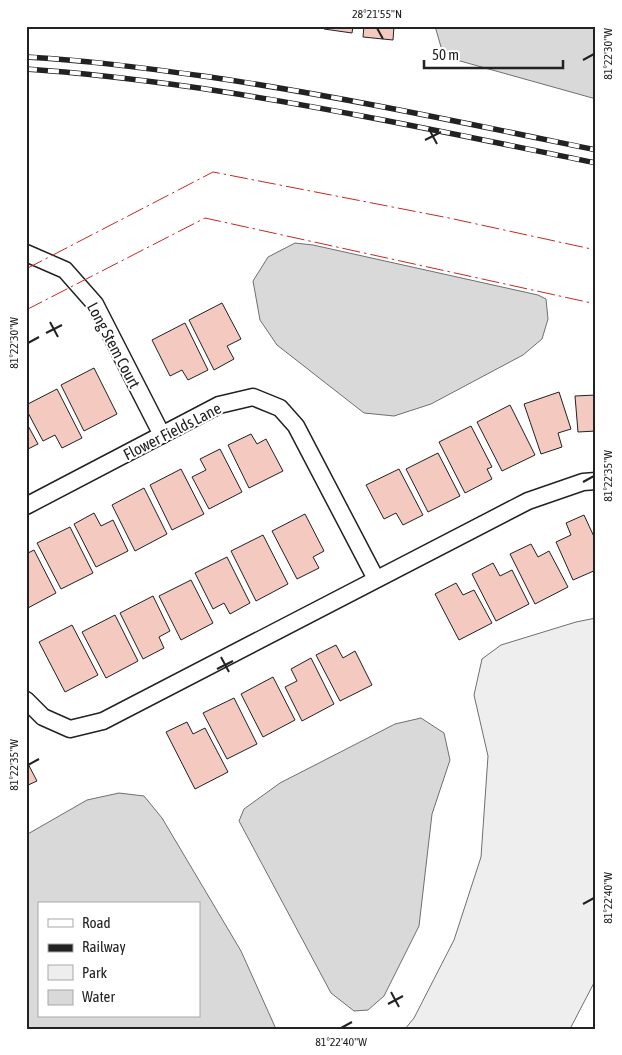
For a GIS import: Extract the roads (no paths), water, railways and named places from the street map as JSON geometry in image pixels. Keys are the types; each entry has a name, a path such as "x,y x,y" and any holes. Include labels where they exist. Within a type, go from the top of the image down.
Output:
{"street":[{"name":"Long Stem Court","path":"26,253 65,270 95,304 162,435"},
{"name":"Flower Fields Lane","path":"26,506 219,405 253,397 280,408 296,426 376,579"},
{"path":"26,700 43,717 70,729 104,722 528,500 583,482 596,481"}],"water":[{"path":"435,26 596,26 596,99 453,59 441,47"},
{"path":"295,243 313,245 538,295 546,299 548,319 542,339 523,355 431,404 394,416 364,413 277,345 260,320 253,281 268,257"},
{"path":"421,718 444,733 450,760 432,814 419,926 384,996 368,1010 354,1011 331,993 239,821 244,809 280,783 395,724"},
{"path":"119,793 144,796 162,818 241,951 276,1029 26,1029 26,835 87,800"}],"railway":[{"path":"26,57 70,60 203,76 400,110 596,150"},
{"path":"26,69 199,88 299,104 596,163"}]}
